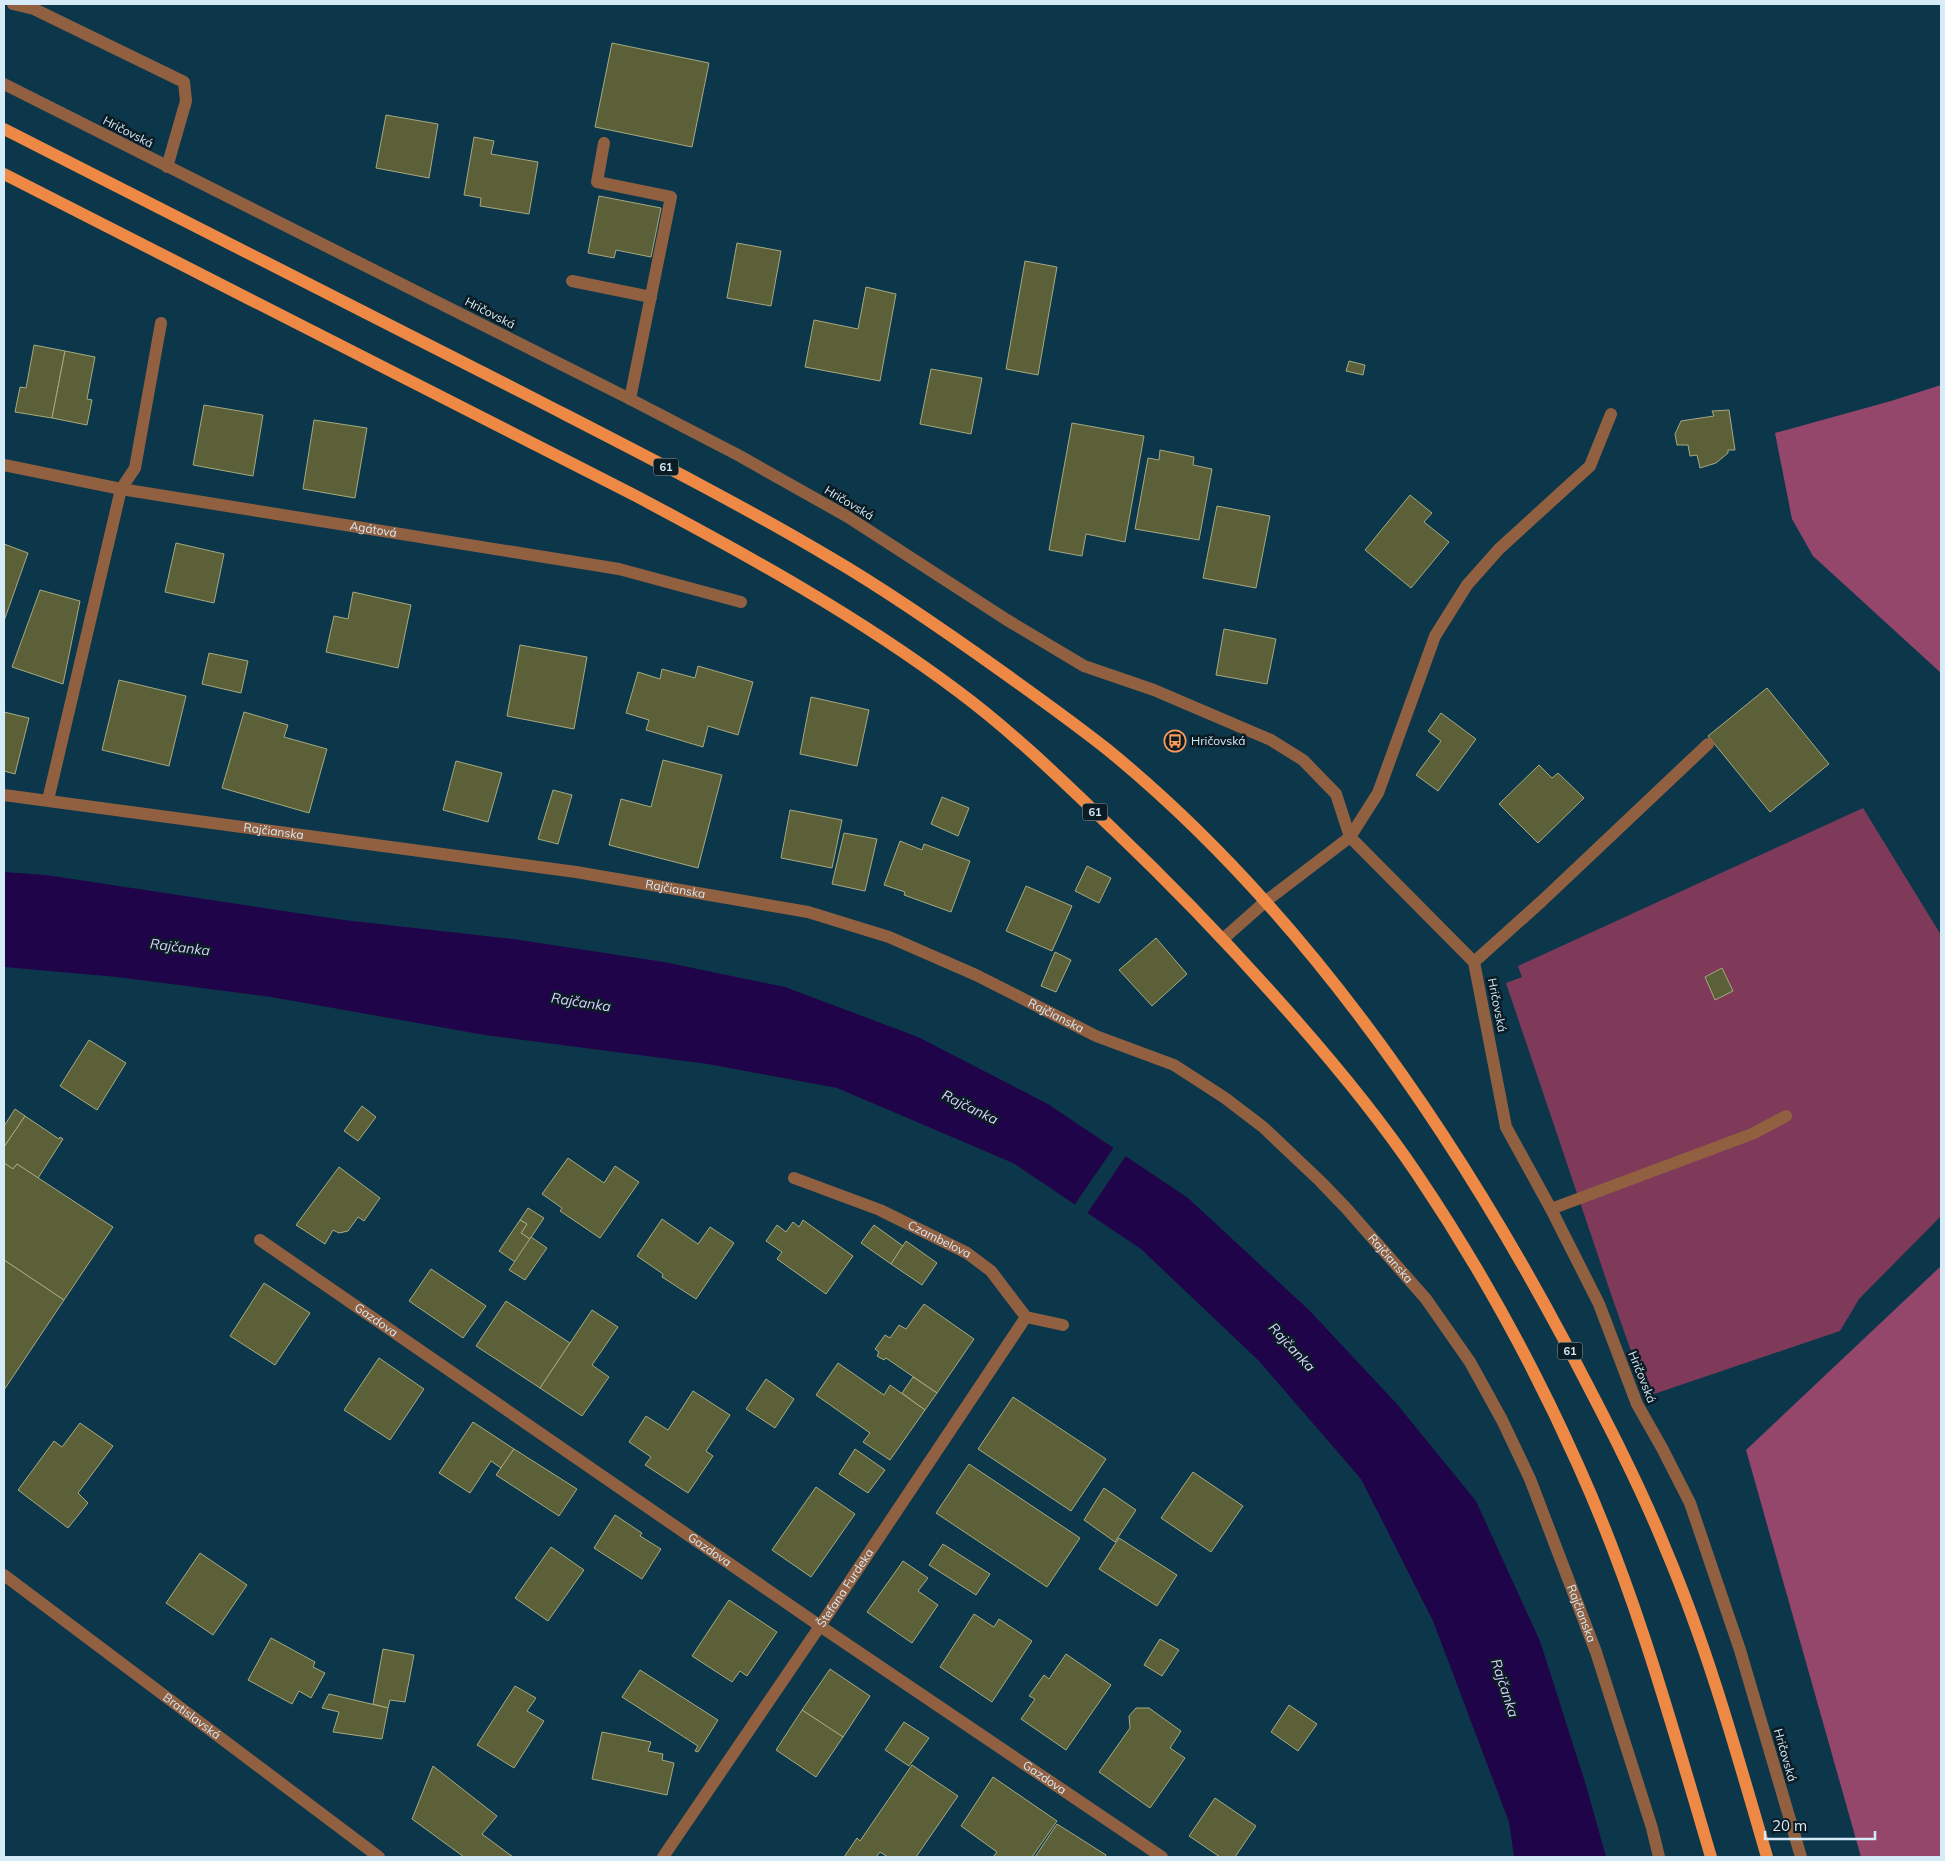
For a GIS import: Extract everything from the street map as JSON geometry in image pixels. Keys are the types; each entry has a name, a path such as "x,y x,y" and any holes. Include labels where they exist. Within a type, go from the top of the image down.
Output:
{"main road":[{"name":"61","path":"4,128 650,458 834,560 900,601 977,654 1108,750 1189,822 1266,900 1302,942 1370,1030 1449,1143 1542,1300 1621,1450 1661,1538 1692,1615 1767,1857"},
{"name":"61","path":"4,174 636,496 724,543 843,613 883,638 960,692 1018,740 1147,862 1223,939 1330,1060 1374,1114 1415,1171 1458,1237 1505,1318 1578,1466 1620,1564 1645,1637 1711,1857"}],"street":[{"path":"13,4 34,9 184,82 186,101 167,167"},
{"name":"Hričovská","path":"4,84 738,455 848,517 1007,620 1084,666 1154,690 1271,740 1303,760 1336,794 1350,837 1474,962 1506,1128 1551,1209 1599,1304 1637,1404 1690,1503 1740,1650 1801,1857"},
{"path":"604,143 597,182 671,197 630,399"},
{"path":"572,281 651,297"},
{"path":"48,800 121,489 135,468 161,323"},
{"path":"1223,939 1266,900 1350,837 1378,793 1435,636 1467,584 1499,549 1590,466 1611,414"},
{"name":"Agátová","path":"4,465 121,489 619,569 741,602"},
{"path":"1474,962 1543,900 1708,744"},
{"name":"Rajčianska","path":"4,794 576,872 808,912 888,937 976,975 1096,1036 1174,1065 1225,1098 1263,1127 1346,1208 1426,1300 1470,1362 1502,1420 1530,1479 1560,1556 1596,1652 1652,1828 1659,1857"},
{"path":"1551,1209 1752,1134 1786,1116"},
{"name":"Czambelova","path":"794,1178 880,1210 967,1253 991,1271 1026,1317"},
{"name":"Gazdova","path":"260,1240 820,1626 1162,1857"},
{"path":"1026,1317 1064,1325"},
{"name":"Štefana Furdeka","path":"663,1857 1026,1317"},
{"name":"Bratislavská","path":"4,1575 379,1857"}],"shaded area":[{"path":"1941,385 1941,673 1813,556 1792,519 1775,433"},
{"path":"1863,808 1941,935 1941,1216 1859,1299 1840,1331 1651,1395 1630,1348 1613,1300 1506,983 1522,977 1518,966"},
{"path":"1941,1266 1941,1857 1861,1857 1746,1450"}],"water":[{"name":"Rajčanka","path":"4,872 46,875 344,920 513,939 664,962 785,987 918,1037 1048,1104 1188,1198 1309,1310 1396,1403 1476,1501 1540,1641 1586,1785 1606,1857 1514,1857 1509,1822 1433,1621 1361,1479 1259,1361 1141,1249 1013,1163 837,1088 708,1064 485,1035 271,997 117,977 4,967"}],"pier":[{"path":"1115,1146 1127,1154 1086,1215 1073,1207"}],"building":[{"path":"612,43 709,63 692,147 595,127"},
{"path":"386,115 438,124 429,178 376,168"},
{"path":"474,137 494,141 491,154 538,162 529,214 480,206 481,198 464,195"},
{"path":"599,196 661,208 651,257 616,250 614,258 588,253"},
{"path":"737,243 781,251 771,306 727,298"},
{"path":"1025,261 1057,267 1038,375 1006,369"},
{"path":"866,287 896,294 880,381 805,367 814,320 858,329"},
{"path":"34,345 65,351 52,418 15,412 20,387 26,388"},
{"path":"65,351 95,357 87,399 92,400 87,425 52,418"},
{"path":"1349,361 1365,365 1363,375 1346,371"},
{"path":"931,369 982,378 971,434 920,424"},
{"path":"204,405 263,415 253,476 193,465"},
{"path":"1729,410 1735,450 1728,450 1728,453 1716,463 1700,468 1697,455 1690,456 1688,445 1677,445 1675,434 1681,421 1714,416 1712,411"},
{"path":"314,420 367,428 355,498 303,489"},
{"path":"1072,423 1144,436 1125,542 1086,534 1082,556 1049,550"},
{"path":"1160,450 1194,457 1193,465 1212,469 1199,540 1135,529 1148,458 1159,460"},
{"path":"1410,495 1432,513 1424,522 1449,542 1411,588 1365,550"},
{"path":"1217,506 1270,516 1256,588 1203,578"},
{"path":"176,543 224,554 214,603 165,592"},
{"path":"4,544 28,553 4,621"},
{"path":"40,590 80,601 63,684 12,667"},
{"path":"353,592 411,605 398,668 326,652 334,616 348,619"},
{"path":"1224,629 1276,639 1267,684 1216,675"},
{"path":"520,645 587,657 574,729 507,716"},
{"path":"209,653 248,661 241,693 202,684"},
{"path":"698,666 753,682 738,735 708,726 703,747 646,730 649,720 626,713 638,672 660,679 662,669 695,678"},
{"path":"119,680 186,696 169,766 102,750"},
{"path":"1767,688 1829,764 1770,812 1708,736"},
{"path":"811,697 869,710 857,766 800,754"},
{"path":"4,712 29,718 15,774 4,771"},
{"path":"244,712 288,725 284,737 327,749 309,813 222,788"},
{"path":"1441,713 1476,739 1438,791 1416,775 1441,741 1428,731"},
{"path":"663,760 722,775 698,868 609,845 621,799 651,807"},
{"path":"456,761 502,773 488,822 443,810"},
{"path":"1539,765 1552,778 1558,773 1584,798 1538,843 1499,804"},
{"path":"553,790 572,795 558,844 538,839"},
{"path":"942,797 969,808 958,836 931,824"},
{"path":"790,810 842,820 832,868 781,858"},
{"path":"844,833 877,839 865,891 832,884"},
{"path":"900,841 922,850 924,844 970,861 951,912 904,895 905,892 884,885"},
{"path":"1087,866 1111,878 1099,903 1075,891"},
{"path":"1026,886 1072,906 1052,951 1006,931"},
{"path":"1156,938 1187,974 1152,1006 1119,970"},
{"path":"1055,952 1071,960 1056,992 1041,986"},
{"path":"1722,968 1733,991 1715,1000 1705,977"},
{"path":"89,1040 126,1063 97,1110 60,1086"},
{"path":"362,1106 376,1117 358,1141 344,1131"},
{"path":"15,1109 25,1116 4,1147 4,1126"},
{"path":"25,1116 59,1139 60,1137 63,1139 38,1178 17,1164 13,1169 4,1163 4,1147"},
{"path":"568,1158 604,1183 615,1166 639,1182 600,1238 560,1211 562,1208 542,1194"},
{"path":"4,1163 13,1169 17,1164 113,1227 64,1300 4,1260"},
{"path":"339,1167 380,1198 364,1221 358,1217 348,1231 339,1233 333,1230 325,1244 296,1225"},
{"path":"528,1208 544,1218 530,1239 521,1233 527,1224 520,1220"},
{"path":"662,1219 698,1244 710,1227 734,1243 696,1299 662,1277 663,1274 637,1256"},
{"path":"520,1220 527,1224 521,1233 530,1239 515,1262 499,1251"},
{"path":"803,1220 853,1256 826,1294 777,1259 782,1252 766,1241 777,1225 786,1232 793,1222 799,1227"},
{"path":"874,1225 903,1246 891,1264 861,1243"},
{"path":"531,1237 547,1248 525,1280 509,1270"},
{"path":"906,1241 937,1263 922,1285 891,1264"},
{"path":"4,1260 64,1300 4,1390"},
{"path":"431,1269 486,1306 463,1338 409,1301"},
{"path":"264,1283 310,1313 275,1365 230,1336"},
{"path":"506,1301 570,1343 540,1388 476,1346"},
{"path":"924,1304 974,1339 937,1393 886,1358 884,1360 877,1356 879,1352 875,1349 885,1335 890,1338 899,1325 906,1329"},
{"path":"592,1310 618,1327 592,1365 609,1377 582,1416 540,1388"},
{"path":"379,1358 424,1389 390,1440 344,1410"},
{"path":"838,1363 884,1395 890,1385 925,1410 890,1460 863,1442 870,1433 816,1395"},
{"path":"913,1377 937,1393 925,1410 902,1393"},
{"path":"766,1379 794,1399 775,1428 746,1409"},
{"path":"693,1391 730,1415 706,1451 713,1456 688,1493 645,1465 651,1457 629,1442 646,1416 668,1430"},
{"path":"1013,1397 1106,1459 1071,1511 978,1449"},
{"path":"473,1422 514,1449 501,1468 491,1461 470,1493 439,1473"},
{"path":"80,1423 113,1446 78,1493 88,1503 68,1528 18,1490 54,1441 62,1447"},
{"path":"514,1449 577,1489 559,1516 496,1475"},
{"path":"855,1449 885,1470 868,1493 839,1474"},
{"path":"969,1464 1080,1538 1047,1587 936,1513"},
{"path":"1193,1472 1243,1506 1211,1552 1161,1518"},
{"path":"816,1487 855,1514 811,1577 772,1550"},
{"path":"1104,1488 1136,1510 1115,1542 1084,1520"},
{"path":"615,1515 642,1533 640,1536 661,1549 642,1579 594,1548"},
{"path":"1119,1538 1177,1575 1157,1606 1099,1569"},
{"path":"943,1544 990,1574 976,1595 929,1565"},
{"path":"551,1547 584,1570 548,1621 515,1598"},
{"path":"200,1553 247,1585 213,1635 166,1603"},
{"path":"903,1561 928,1578 918,1591 938,1605 912,1643 867,1612"},
{"path":"729,1600 777,1632 747,1676 740,1671 732,1682 692,1656"},
{"path":"974,1614 994,1627 999,1619 1032,1641 992,1702 940,1667"},
{"path":"271,1638 315,1662 313,1667 325,1673 311,1698 299,1691 292,1704 248,1680"},
{"path":"1160,1639 1179,1650 1162,1676 1144,1665"},
{"path":"383,1649 414,1655 405,1702 390,1700 388,1708 373,1704"},
{"path":"1066,1654 1111,1685 1066,1750 1021,1719 1035,1699 1029,1696 1044,1675 1049,1679"},
{"path":"830,1669 870,1696 843,1737 802,1710"},
{"path":"640,1670 718,1720 698,1752 695,1751 698,1746 622,1697"},
{"path":"515,1686 536,1698 527,1711 544,1721 514,1768 477,1745"},
{"path":"329,1694 388,1708 382,1739 333,1732 339,1712 322,1708"},
{"path":"1289,1705 1317,1724 1298,1751 1271,1732"},
{"path":"1136,1708 1149,1708 1181,1731 1170,1748 1185,1758 1150,1808 1099,1772 1130,1728 1129,1716"},
{"path":"802,1710 843,1737 816,1777 776,1750"},
{"path":"904,1722 929,1738 909,1766 885,1750"},
{"path":"602,1732 651,1742 648,1751 663,1754 662,1760 674,1763 667,1795 592,1779"},
{"path":"912,1765 958,1796 916,1857 888,1857 880,1852 876,1857 844,1857 857,1838 860,1841"},
{"path":"433,1766 497,1816 482,1834 513,1857 464,1857 412,1819"},
{"path":"993,1777 1057,1821 1032,1857 993,1857 997,1852 961,1826"},
{"path":"1215,1798 1256,1826 1235,1857 1220,1857 1189,1836"},
{"path":"1057,1824 1106,1855 1105,1857 1035,1857"}],"place":[{"name":"Hričovská","path":"1175,741"}]}
